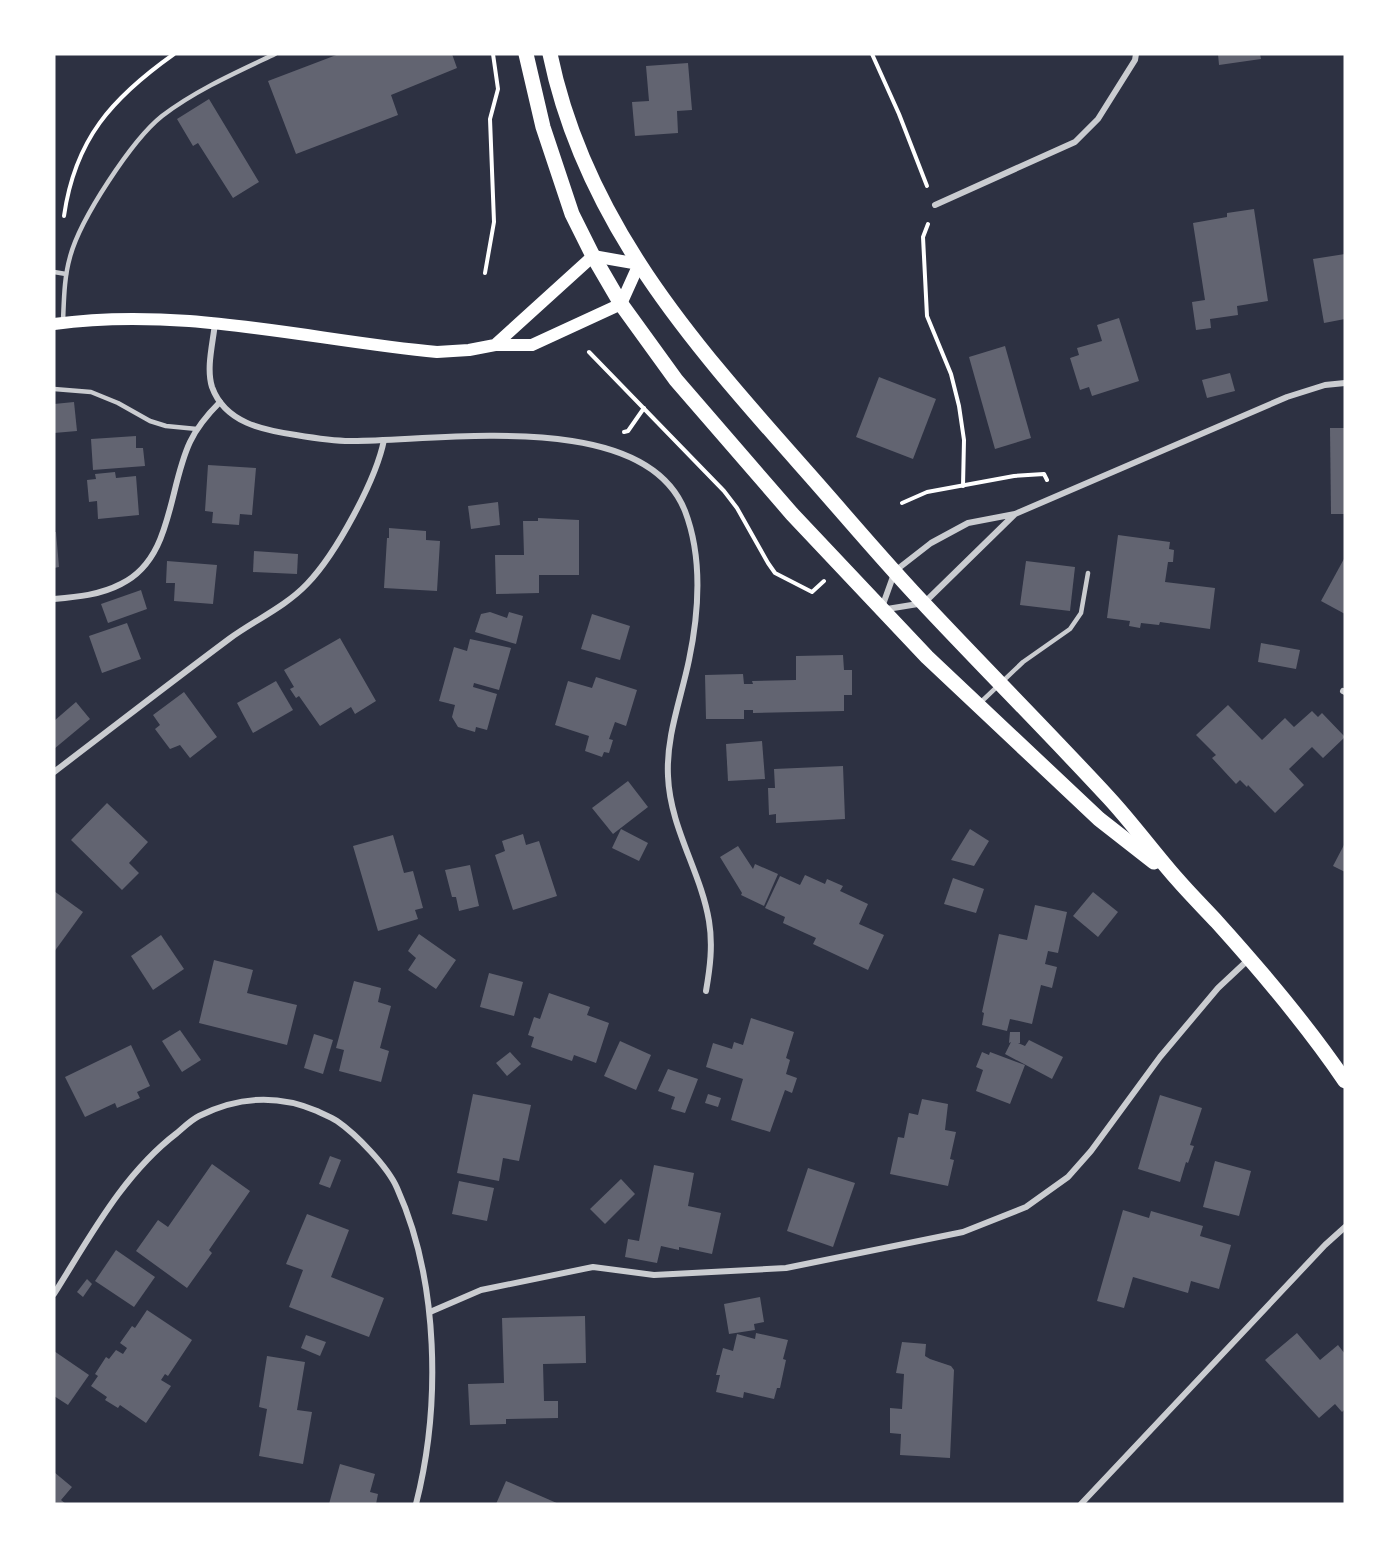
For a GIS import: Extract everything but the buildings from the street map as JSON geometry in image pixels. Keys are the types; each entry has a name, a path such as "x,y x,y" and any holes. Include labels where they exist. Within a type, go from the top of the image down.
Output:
{"main road":[{"path":"526,54 543,127 572,214 621,304 649,345 718,429 881,610 976,706 1099,819 1178,880"},
{"path":"550,54 559,93 577,147 595,186 639,264 674,315 704,353 894,571 1111,800 1178,880 1250,959 1311,1034 1345,1082"},
{"path":"593,256 639,264"},
{"path":"495,345 593,256"},
{"path":"58,324 113,319 216,322 437,352 469,350 495,345 532,345 621,304 639,264"}],"street":[{"path":"935,205 1075,142 1098,119 1135,60 1136,54"},
{"path":"216,322 210,377 213,389 220,402 242,421 269,431 350,441 497,435 584,444 608,449 638,460 652,469 675,491 691,532 696,560 697,595 688,660 674,717 668,778 672,806 709,920 711,954 706,991"},
{"path":"1014,514 924,603 881,610 894,571 947,533 968,523 1014,514 1287,397 1325,385 1345,382"},
{"path":"54,599 104,591 123,583 136,574 152,557 160,540 189,444 197,429 220,402"},
{"path":"54,772 232,637 295,596 308,583 342,534 373,477 384,440"},
{"path":"430,1312 481,1290 593,1267 654,1275 786,1268 963,1232 1026,1208 1068,1177 1091,1151 1160,1057 1210,996 1250,959"},
{"path":"54,1294 120,1190 159,1147 198,1117 233,1102 270,1099 305,1106 337,1120 370,1150 396,1186 416,1243 430,1312 432,1391 429,1440 416,1504"},
{"path":"1081,1504 1325,1245 1345,1227"}],"lane":[{"path":"58,324 70,255 89,212 126,157 160,118 181,102 227,76 275,54"},
{"path":"54,272 66,274"},
{"path":"54,389 92,392 150,421 166,426 197,429"},
{"path":"976,706 1023,662 1070,628 1081,613 1088,573"}],"path":[{"path":"70,255 63,218 68,188 80,155 116,101 129,88 174,54"},
{"path":"485,273 494,222 490,119 498,89 493,54"},
{"path":"872,54 899,114 935,205 923,237 927,316 951,374 959,406 964,440 963,486"},
{"path":"589,352 724,490 776,573 812,592"},
{"path":"628,431 644,408"},
{"path":"902,504 927,492 1014,476 1044,474 1054,496"}]}
